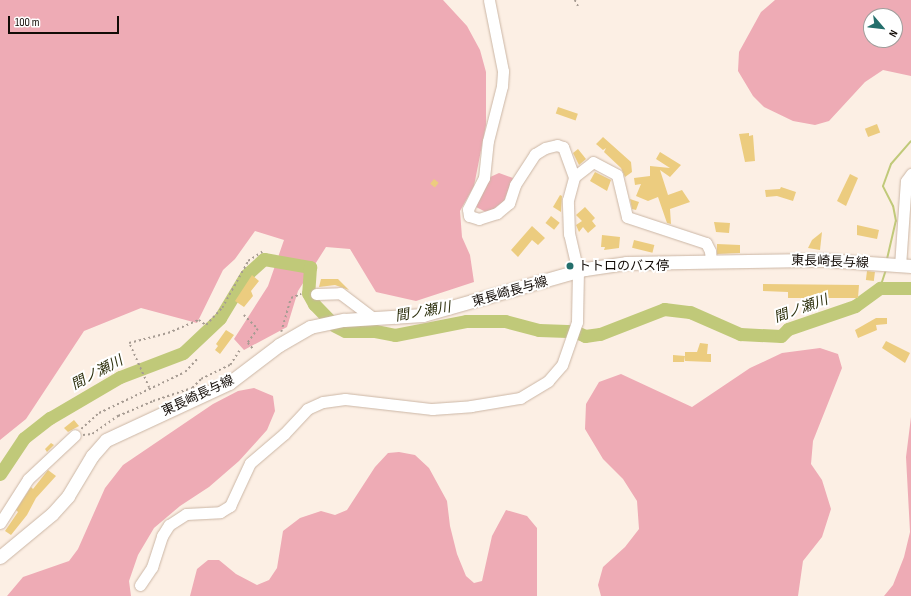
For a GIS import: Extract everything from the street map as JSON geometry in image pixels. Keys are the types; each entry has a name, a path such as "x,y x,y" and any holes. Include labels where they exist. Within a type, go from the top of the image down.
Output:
{"main road":[{"name":"東長崎長与線","path":"0,557 52,514 68,496 92,456 106,440 149,418 210,393 262,359 275,348 305,330 327,322 423,315 578,272 626,263 826,260 905,266"}],"street":[{"path":"140,585 152,567 162,536 169,525 186,514 220,512 230,506 250,463 284,434 307,409 323,402 345,399 432,409 471,406 520,398 548,381 562,365 569,351 577,322 578,272 569,234 568,200 574,177 563,147 557,145 545,148 535,154 515,184 509,203 497,214 479,219 469,216 468,209 484,178 488,141 502,86 503,70 489,0"},
{"path":"574,177 593,162 617,175 627,217 706,243 710,251 711,261"},
{"path":"905,266 906,181 911,174"},
{"path":"316,294 340,293 373,318"},
{"path":"0,523 28,480 75,435"}],"path":[{"path":"575,0 578,6"},
{"path":"149,388 129,343 168,333 199,320 206,325 222,308 248,261 262,252"},
{"path":"275,348 291,298 301,294"},
{"path":"244,315 258,329 248,343 262,359"},
{"path":"75,435 92,434 118,416 153,401 192,388 201,379 230,365 239,352"},
{"path":"75,435 99,413 185,372 198,358"}],"shaded area":[{"path":"0,0 443,0 467,26 480,50 486,72 486,125 474,186 460,211 462,237 470,255 474,282 416,301 376,292 350,249 326,247 298,291 287,327 244,350 234,339 268,286 284,240 255,231 235,259 223,270 197,323 141,308 84,331 26,419 0,440"},
{"path":"775,0 911,0 911,76 883,70 865,82 829,121 815,125 793,121 764,107 753,96 738,71 739,52 761,12"},
{"path":"499,173 513,178 504,201 488,213 476,207 488,178"},
{"path":"820,348 838,354 842,368 813,441 811,464 822,480 831,509 822,537 803,561 798,596 601,596 598,585 603,567 625,547 639,529 637,501 623,479 603,459 585,429 586,404 599,382 621,374 692,407 750,368 782,353"},
{"path":"254,388 273,396 275,411 267,430 239,461 209,487 180,506 154,528 138,555 129,581 131,596 7,596 23,577 69,561 78,549 105,488 123,465 213,404 238,391"},
{"path":"911,417 911,596 884,596 893,585 904,557 910,532 906,457"},
{"path":"399,452 415,455 429,468 447,501 450,526 457,554 466,576 474,583 482,581 492,536 506,510 527,516 537,528 537,596 190,596 197,569 208,560 219,560 236,574 257,585 269,580 277,568 283,531 300,518 321,511 335,515 347,510 375,467 388,453"}],"building":[{"path":"558,107 578,114 576,120 556,114"},
{"path":"877,124 880,132 868,137 865,129"},
{"path":"749,133 749,136 753,135 755,161 745,162 739,134"},
{"path":"603,137 631,162 632,172 625,177 621,168 604,152 606,148 603,150 596,144"},
{"path":"578,149 586,159 579,165 573,153"},
{"path":"660,152 681,165 670,177 660,170 668,195 682,190 690,202 670,209 671,224 667,223 658,197 648,201 636,196 641,184 635,185 634,178 650,176 650,166 670,168 656,159"},
{"path":"595,172 611,180 607,191 590,181"},
{"path":"850,174 858,178 846,206 837,201"},
{"path":"434,179 439,183 435,187 430,184"},
{"path":"781,187 796,192 793,201 777,196 766,197 765,190 780,189"},
{"path":"560,195 562,196 561,212 553,207"},
{"path":"630,199 639,202 636,210 632,209"},
{"path":"585,207 595,218 592,221 596,226 588,233 583,227 579,232 576,225 582,221 576,215"},
{"path":"551,216 560,223 554,230 545,223"},
{"path":"714,222 730,223 729,233 716,232"},
{"path":"857,225 879,230 877,239 857,235"},
{"path":"532,226 545,238 538,245 532,240 518,257 511,250"},
{"path":"822,232 820,250 808,248 812,240"},
{"path":"602,235 620,237 619,248 604,250 605,247 601,247"},
{"path":"634,240 654,245 652,253 632,248"},
{"path":"717,244 740,245 740,253 717,254"},
{"path":"867,271 875,272 874,281 866,280"},
{"path":"252,275 259,281 251,291 253,296 244,307 235,301"},
{"path":"321,279 338,279 349,290 335,285 319,287"},
{"path":"763,284 859,285 858,298 788,298 788,292 763,291"},
{"path":"876,318 887,318 887,324 876,325 877,330 858,338 855,330"},
{"path":"226,330 234,335 220,354 215,350 218,346 216,344"},
{"path":"886,341 910,353 905,363 882,348"},
{"path":"700,343 708,344 707,354 711,354 711,362 685,361 685,352 697,352"},
{"path":"673,355 685,356 684,362 673,362"},
{"path":"74,420 79,426 68,432 64,428"},
{"path":"51,443 54,445 47,452 45,449"},
{"path":"48,470 56,476 36,498 27,515 11,535 5,531 18,512 16,510 31,487 33,489"}],"waterway":[{"path":"887,259 896,221 893,206 883,186 891,164 911,141"},
{"name":"間ノ瀬川","path":"0,474 24,438 50,418 120,377 183,353 220,318 246,275 264,259 310,267 308,293 314,304 335,326 345,331 375,331 395,335 466,321 505,321 539,330 574,331 585,336 600,334 664,309 690,312 740,334 781,336 788,329 855,306 880,288 911,288"},
{"path":"880,288 886,269"}],"place":[{"name":"トトロのバス停","path":"570,266"}]}
